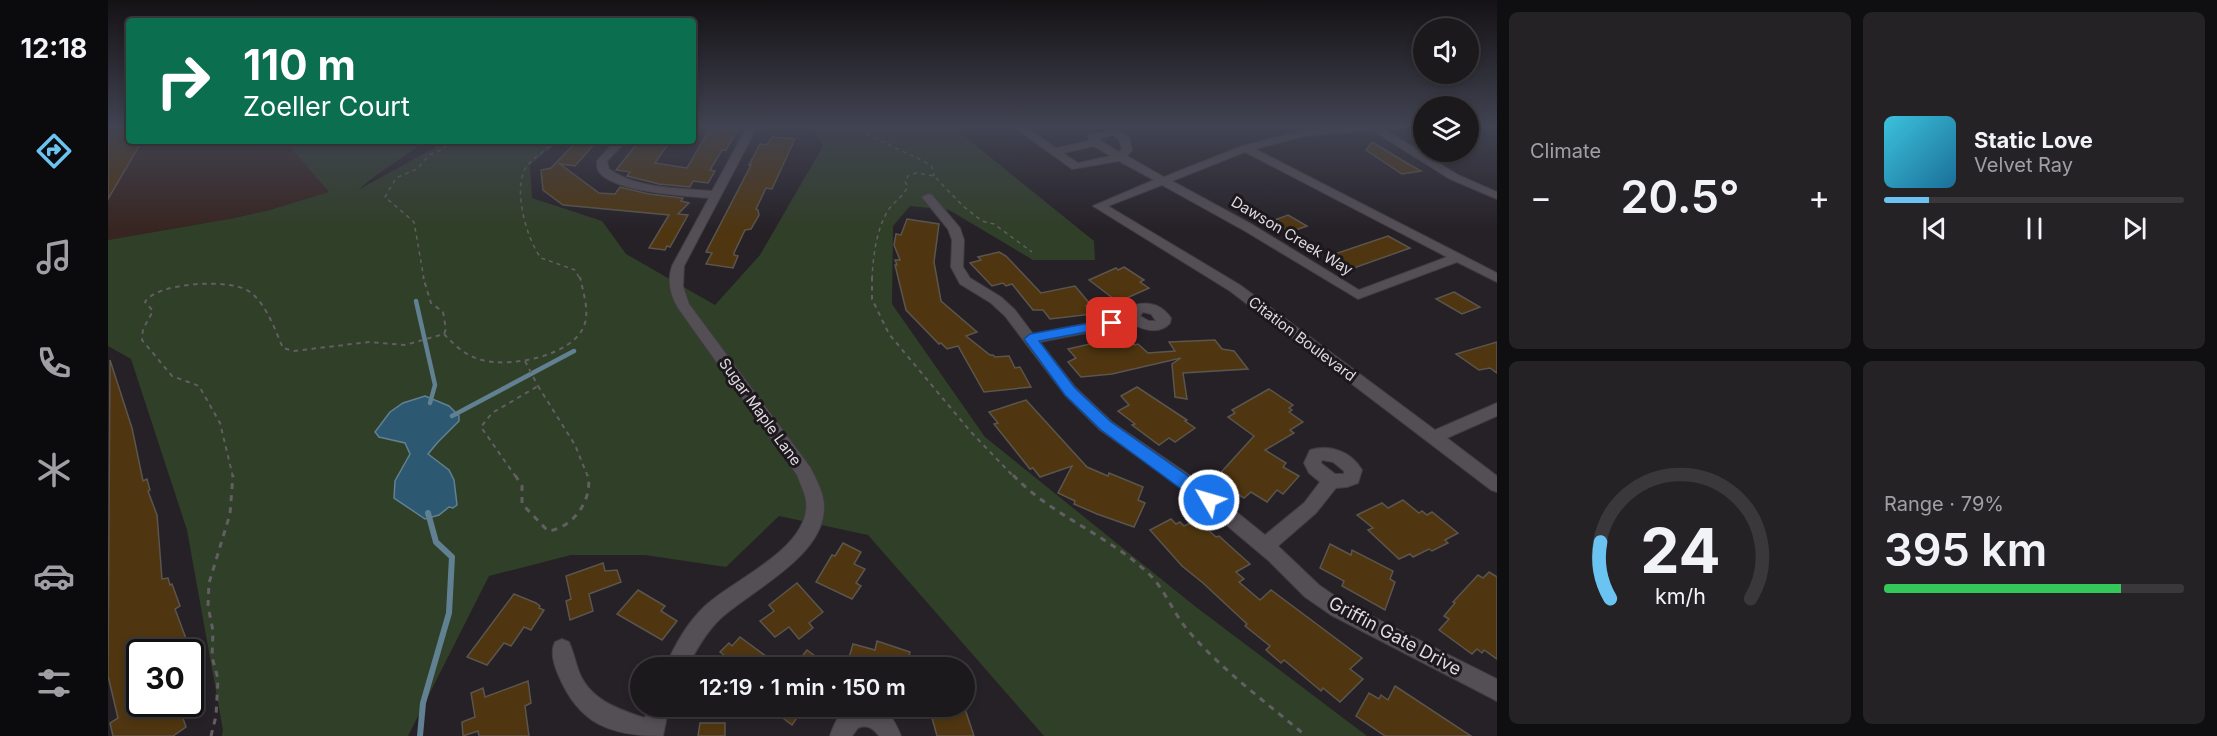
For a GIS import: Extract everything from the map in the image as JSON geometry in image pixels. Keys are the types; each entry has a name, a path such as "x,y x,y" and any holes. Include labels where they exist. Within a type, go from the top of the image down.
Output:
{"street":[{"path":"602,161 603,171 614,180 716,195"},
{"name":"Sugar Maple Lane","path":"681,657 695,633 711,614 800,543 816,511 813,492 804,472 678,295 675,276 678,266 734,161"},
{"path":"1068,161 1076,167 1101,161"},
{"name":"Dawson Creek Way","path":"1128,161 1249,228 1358,295 1458,257"},
{"path":"1163,180 1211,161"},
{"path":"1272,161 1497,278"},
{"path":"1429,161 1454,177 1497,196"},
{"name":"Citation Boulevard","path":"1163,180 1099,206 1235,288 1497,485"},
{"path":"928,197 954,228 958,240 957,267 965,281 996,300 1010,313 1030,339 1136,319"},
{"name":"Griffin Gate Drive","path":"1030,339 1070,391 1106,426 1192,486 1312,591 1338,609 1497,690"},
{"path":"1434,437 1497,409"},
{"path":"1264,547 1310,508 1332,480"},
{"path":"562,649 567,675 591,708 607,718 652,734 656,717"},
{"path":"841,736 844,725 850,719 864,714 879,719 890,736"}],"path":[{"path":"424,161 417,169 396,178 385,197 414,222 417,229 424,282 432,303 443,312 446,329 444,334"},
{"path":"444,334 453,346 466,356 500,363 525,361 547,354 570,342 584,328 586,320 579,273 568,266 542,259 531,240 521,190 525,170 534,161"},
{"path":"924,161 932,167 934,176 963,206 982,221 994,224 1032,252"},
{"path":"934,176 916,173 908,176 905,182 908,186 905,193 887,212 873,254 873,299 889,334 970,431 1022,485 1074,523 1102,537 1151,576 1186,628 1222,664 1306,736"},
{"path":"211,736 216,716 218,679 212,657 213,631 208,606 209,583 230,514 232,471 220,423 199,386 172,376 142,340 143,329 153,311 145,302 151,294 193,285 227,285 250,292 264,308 283,348 310,350 369,342 405,345 444,334"},
{"path":"525,361 571,438 589,479 586,496 577,516 559,530 548,531 522,504 522,486 481,427 492,413 538,386"}],"shaded area":[{"path":"108,161 303,161 330,192 266,211 229,219 108,240"}],"green space":[{"path":"303,161 397,161 358,190 410,161 534,161 530,165 532,198 602,221 626,254 715,305 760,255 814,161 995,161 1094,241 1095,260 1033,260 949,210 910,206 893,226 892,304 985,437 1196,607 1367,736 1044,736 868,535 779,516 726,567 645,555 571,555 489,576 408,736 222,736 223,730 187,530 131,359 108,346 108,240 266,211 329,192"}],"water":[{"path":"425,396 449,406 459,416 459,421 428,454 449,470 454,480 457,505 453,508 449,507 439,515 425,519 394,498 395,481 410,454 405,443 379,437 375,432 390,412 403,403"}],"building":[{"path":"108,161 130,161 108,199"},
{"path":"557,161 579,161 575,166 560,164 599,193 615,194 620,187 649,194 683,198 681,201 689,203 678,214 688,215 670,247 667,246 665,250 649,248 669,215 563,205 543,190 541,170 551,168"},
{"path":"623,161 656,161 655,163 687,168 691,161 715,161 710,170 715,171 708,183 693,181 690,187 659,184 627,176 630,172 616,170"},
{"path":"751,161 785,161 772,189 766,188 756,209 759,215 751,229 745,230 734,253 738,256 733,268 706,264 712,253 706,252 751,165 749,165"},
{"path":"1383,161 1405,161 1421,171 1402,174"},
{"path":"1288,215 1307,226 1290,232 1272,221"},
{"path":"907,219 939,224 934,262 941,301 977,332 966,336 990,355 1009,356 1015,368 1020,367 1031,387 984,392 958,346 947,349 941,343 939,344 906,310 895,265 897,265 895,260 900,260 894,245 896,234 901,235"},
{"path":"1388,236 1410,248 1351,269 1329,256"},
{"path":"999,252 1006,256 1041,293 1075,286 1091,305 1086,306 1093,314 1050,319 1043,310 1033,310 1012,284 1006,286 1003,283 992,286 970,263 981,260 978,257"},
{"path":"1124,267 1144,280 1140,282 1149,288 1118,302 1089,280 1116,268 1118,270"},
{"path":"1454,292 1480,307 1462,314 1436,299"},
{"path":"1125,336 1134,345 1138,344 1148,353 1175,351 1169,342 1215,340 1222,349 1234,351 1248,369 1183,373 1187,399 1175,397 1172,364 1181,358 1112,374 1081,377 1068,362 1076,358 1068,349"},
{"path":"1497,342 1497,373 1490,368 1479,370 1456,354"},
{"path":"110,360 132,428 143,481 147,479 150,490 148,491 157,515 162,579 168,578 170,585 172,584 180,606 175,609 186,639 126,639 126,717 183,717 186,727 173,736 113,736 110,723 118,718 108,676"},
{"path":"1137,387 1187,420 1185,421 1195,428 1175,442 1169,438 1159,445 1132,425 1135,424 1118,411 1129,405 1121,396"},
{"path":"1269,389 1293,405 1289,408 1292,410 1289,412 1303,422 1290,430 1294,433 1265,450 1286,463 1283,467 1299,476 1283,494 1277,490 1267,502 1251,492 1244,498 1214,480 1254,436 1228,417 1235,413 1232,410"},
{"path":"1026,400 1087,467 1143,487 1138,500 1145,503 1134,527 1074,504 1075,501 1058,493 1072,466 1040,477 1033,468 1030,469 994,424 998,423 989,412"},
{"path":"1403,500 1419,513 1422,511 1427,515 1432,512 1458,533 1445,540 1448,543 1432,551 1429,549 1413,557 1410,554 1399,559 1368,530 1373,528 1357,515 1382,503 1388,508"},
{"path":"1171,519 1176,524 1180,522 1184,526 1197,520 1216,537 1219,536 1250,564 1236,572 1244,579 1239,582 1260,600 1271,590 1362,658 1350,669 1363,679 1340,702 1323,688 1321,691 1284,660 1281,663 1266,650 1270,646 1245,626 1247,624 1182,566 1150,530"},
{"path":"843,543 861,552 854,564 865,569 856,583 861,586 852,599 816,582 832,555 835,556"},
{"path":"1330,544 1351,555 1352,550 1393,571 1390,579 1395,582 1385,610 1342,586 1344,581 1320,568"},
{"path":"603,563 605,571 617,570 621,582 589,594 593,611 570,620 566,601 571,599 566,576"},
{"path":"1489,572 1497,577 1497,659 1484,650 1482,653 1477,649 1472,654 1439,630 1449,619 1444,616 1455,603 1453,602 1478,575 1483,578"},
{"path":"797,583 823,612 809,623 813,628 799,639 789,627 775,637 760,621 774,611 769,605"},
{"path":"638,590 665,606 661,611 677,621 662,640 617,614"},
{"path":"514,594 536,603 544,610 531,630 524,627 511,646 504,643 487,665 467,657"},
{"path":"740,637 767,657 722,657 724,655 720,652 729,643 732,646"},
{"path":"877,641 910,652 909,657 849,657 853,644 875,650"},
{"path":"807,650 816,657 802,657"},
{"path":"528,681 531,703 525,706 529,736 479,736 478,731 463,736 462,722 475,717 471,693 483,688 485,697"},
{"path":"1395,686 1471,736 1385,736 1356,716 1369,693 1379,699 1381,695 1388,700"},
{"path":"781,717 797,717 792,725"},
{"path":"932,717 968,717 974,736 937,736"},
{"path":"700,723 725,723 725,736 698,736"}],"waterway":[{"path":"416,301 435,385 430,403"},
{"path":"452,416 574,351"},
{"path":"420,736 423,703 449,613 452,557 436,542 428,513"}],"route":[{"path":"1112,323 1030,339 1070,391 1106,426 1209,500"}]}
